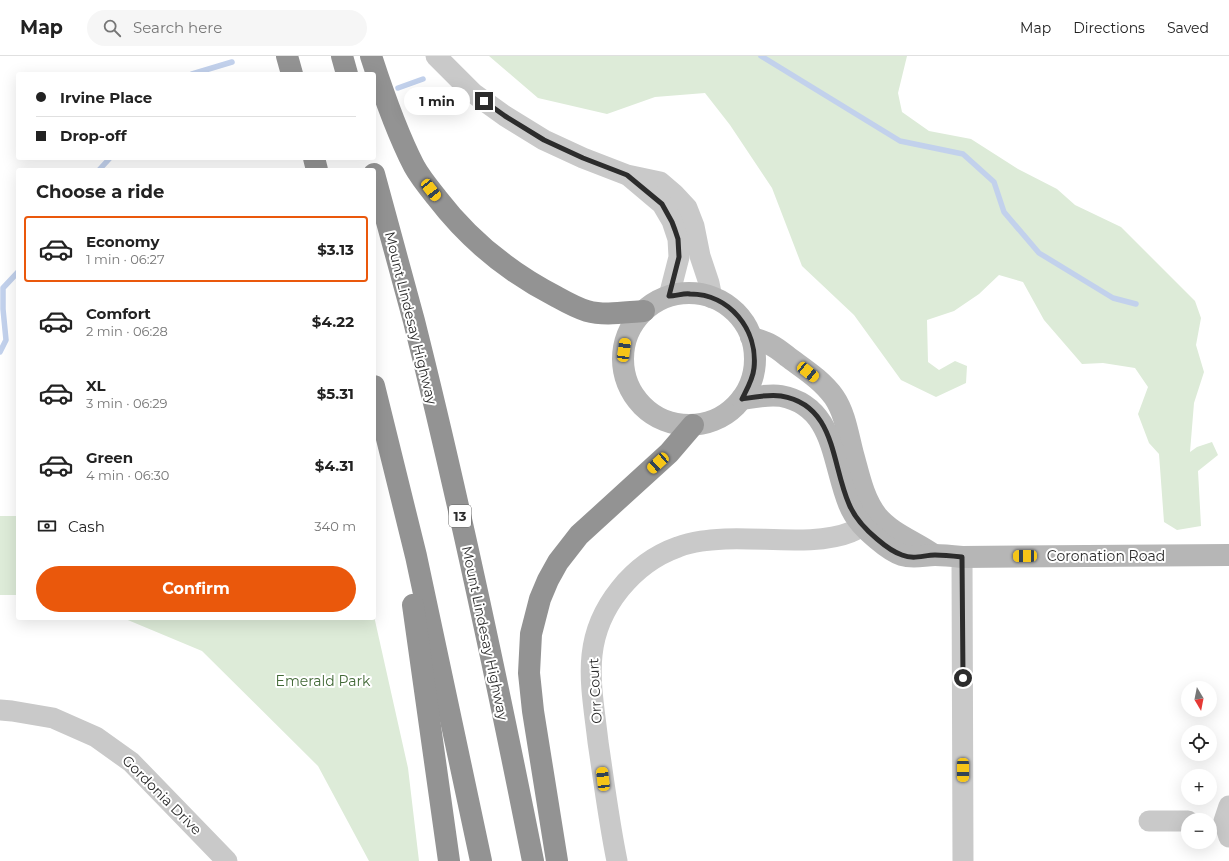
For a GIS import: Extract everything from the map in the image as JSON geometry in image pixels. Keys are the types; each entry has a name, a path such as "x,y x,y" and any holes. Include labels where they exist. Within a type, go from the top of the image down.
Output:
{"highway":[{"path":"287,56 291,72"},
{"path":"342,56 346,72"},
{"path":"371,56 389,109 415,167 452,217 474,241 493,257 536,287 586,311 602,314 644,311"},
{"name":"Mount Lindesay Highway","path":"376,181 414,321 450,474 500,695 533,861"},
{"path":"376,394 416,556 480,861"},
{"path":"557,861 528,673 531,634 540,599 558,562 579,535 669,453 693,425"},
{"path":"416,556 413,609 449,861"}],"street":[{"path":"436,56 473,93 544,140 583,158 627,175 660,182 674,194 687,208 694,226 700,256 709,283 712,298"},
{"path":"627,175 662,204 672,222 678,239 679,257 669,296"},
{"path":"691,294 712,298 729,307 742,320 751,337 755,353 754,369 750,384 742,399 729,412 712,421 693,425 675,424 658,418 643,408 632,393 625,377 622,359 625,341 632,325 644,311 656,302 669,296 691,294"},
{"name":"Coronation Road","path":"751,337 772,345 824,386 834,397 845,422 861,484 867,497 870,521"},
{"name":"Coronation Road","path":"742,399 779,395 795,399 807,406 819,416 826,430 849,506 870,521 896,532 922,546 934,555 962,557 1229,555"},
{"name":"Orr Court","path":"617,861 609,822 594,708 592,654 597,632 604,612 619,589 637,571 656,556 677,547 698,541 726,539 811,539 832,537 850,532 870,521"},
{"path":"962,557 963,861"},
{"name":"Gordonia Drive","path":"0,710 54,718 96,737 131,762 227,861"},
{"path":"1150,822 1181,821"}],"green space":[{"path":"489,56 907,56 898,93 902,112 929,131 971,139 1018,169 1057,189 1075,205 1121,227 1195,301 1201,318 1196,345 1204,372 1194,403 1190,452 1197,447 1212,442 1218,455 1198,471 1201,526 1177,530 1164,522 1159,454 1149,443 1138,414 1148,387 1135,368 1103,363 1082,364 1044,320 1023,282 999,275 979,294 954,311 927,320 928,362 939,370 955,361 967,366 966,383 936,397 901,380 854,315 802,266 772,188 730,125 705,93 655,97 607,114 538,98"},
{"path":"0,516 16,516 16,595 0,595"},
{"name":"Emerald Park","path":"128,620 375,620 408,768 419,861 369,861 318,766 202,651"}],"waterway":[{"path":"761,56 900,141 963,154 994,182 1004,212 1039,253 1113,298 1136,304"},
{"path":"199,72 232,62"},
{"path":"398,88 423,79"},
{"path":"101,168 108,160"},
{"path":"0,352 6,340 3,309 3,288 16,274"}],"route":[{"path":"484,101 544,140 583,158 627,175 662,204 672,222 678,239 679,257 669,296 691,294 712,298 729,307 742,320 751,337 755,353 754,369 750,384 742,399 758,396 779,395 795,399 807,406 819,416 826,430 849,506 862,526 886,546 901,555 912,558 934,555 962,557 963,678"}]}
